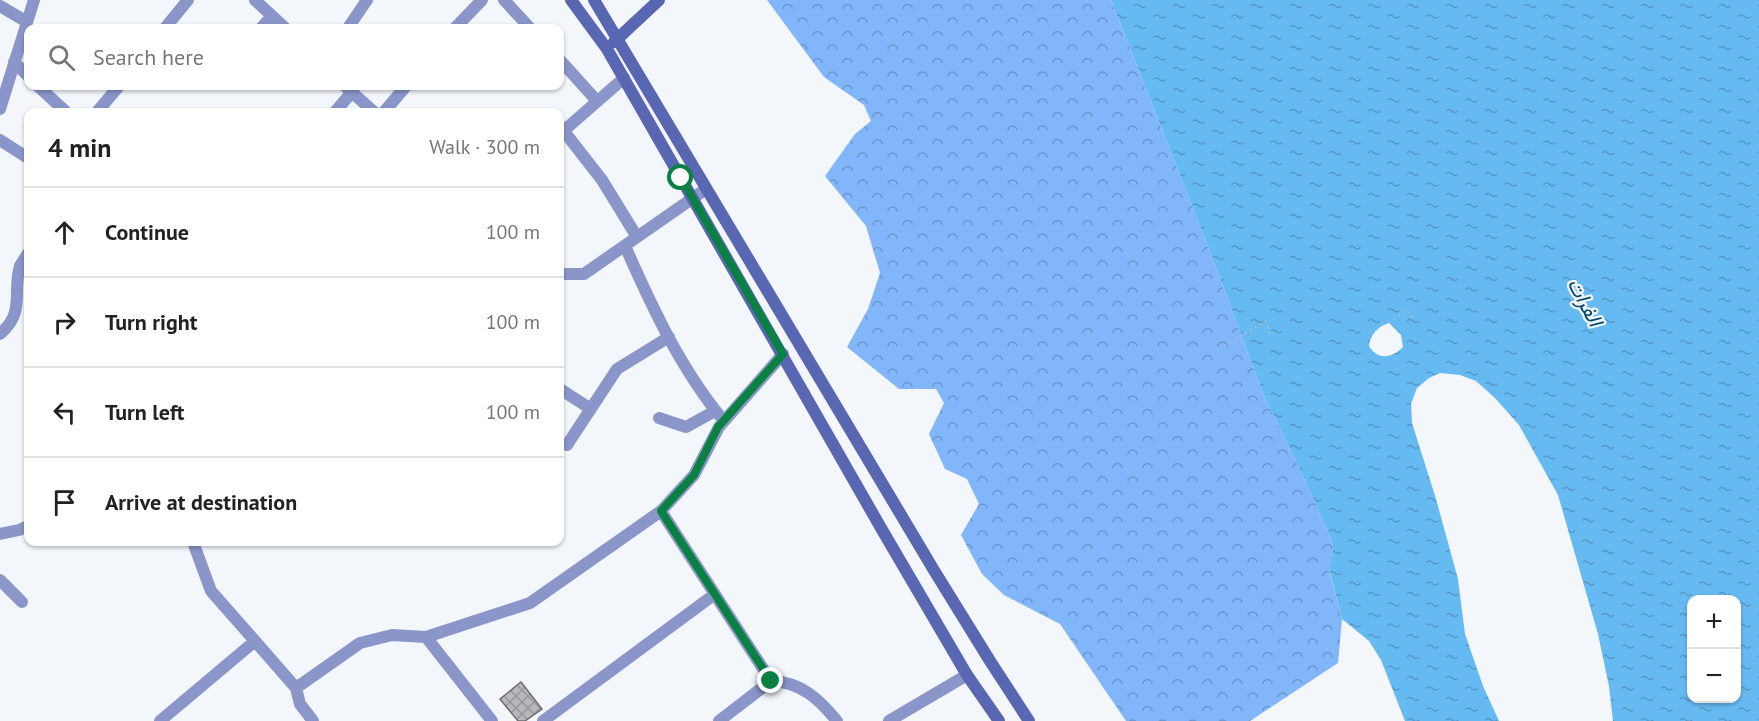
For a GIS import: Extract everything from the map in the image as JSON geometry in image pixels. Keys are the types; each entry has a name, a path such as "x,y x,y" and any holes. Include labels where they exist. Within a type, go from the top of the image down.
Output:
{"street":[{"path":"0,6 27,22 34,0"},
{"path":"168,24 188,0"},
{"path":"255,0 281,24"},
{"path":"351,24 367,0"},
{"path":"459,24 482,0"},
{"path":"504,0 526,24"},
{"path":"571,0 607,49 881,528 967,675 999,721"},
{"path":"594,0 941,582 1029,721"},
{"path":"607,49 659,0"},
{"path":"265,24 272,16"},
{"path":"0,109 24,31"},
{"path":"14,62 24,72"},
{"path":"564,64 597,101"},
{"path":"564,129 624,78"},
{"path":"42,90 62,108"},
{"path":"100,108 116,90"},
{"path":"337,108 347,90"},
{"path":"349,90 369,108"},
{"path":"387,108 403,90"},
{"path":"564,136 602,180 637,237"},
{"path":"0,140 24,155"},
{"path":"564,277 584,274 706,189"},
{"path":"625,246 654,311 724,422"},
{"path":"0,334 7,328 23,302 20,265 24,260"},
{"path":"567,445 617,369 669,337"},
{"path":"296,688 360,643 392,635 426,637 530,603 661,511 694,475 718,427 783,354"},
{"path":"564,392 591,409"},
{"path":"659,418 686,427 715,411"},
{"path":"661,511 771,681"},
{"path":"0,534 24,528"},
{"path":"194,546 211,591 296,688 300,704 313,721"},
{"path":"0,580 22,602"},
{"path":"543,721 715,594"},
{"path":"426,637 492,721"},
{"path":"160,721 255,641"},
{"path":"889,721 967,675"},
{"path":"719,721 771,681 786,682 813,695 837,721"}],"path":[{"path":"1389,323 1407,310 1414,320"},
{"path":"1224,346 1266,321 1271,335"}],"green space":[{"path":"767,0 1111,0 1264,396 1331,539 1333,547 1329,570 1342,619 1338,663 1250,721 1126,721 1060,624 1004,595 982,574 961,535 979,504 967,479 945,469 929,434 944,403 936,389 899,389 847,347 868,309 880,273 866,226 825,176 855,134 871,121 864,105 824,77"}],"water":[{"name":"الفرات","path":"1111,0 1759,0 1759,721 1613,721 1609,686 1598,634 1558,495 1519,425 1495,398 1476,381 1460,375 1440,373 1429,378 1417,388 1411,404 1412,423 1458,579 1465,634 1483,686 1499,721 1405,721 1381,660 1369,641 1342,619 1329,569 1333,547 1331,539 1264,396","holes":["1389,323 1401,335 1403,347 1394,354 1381,356 1369,346 1373,335 1385,324"]}],"building":[{"path":"521,682 542,709 525,721 518,721 500,699"}],"route":[{"path":"681,178 783,354 718,427 694,475 661,511 771,681"}]}
